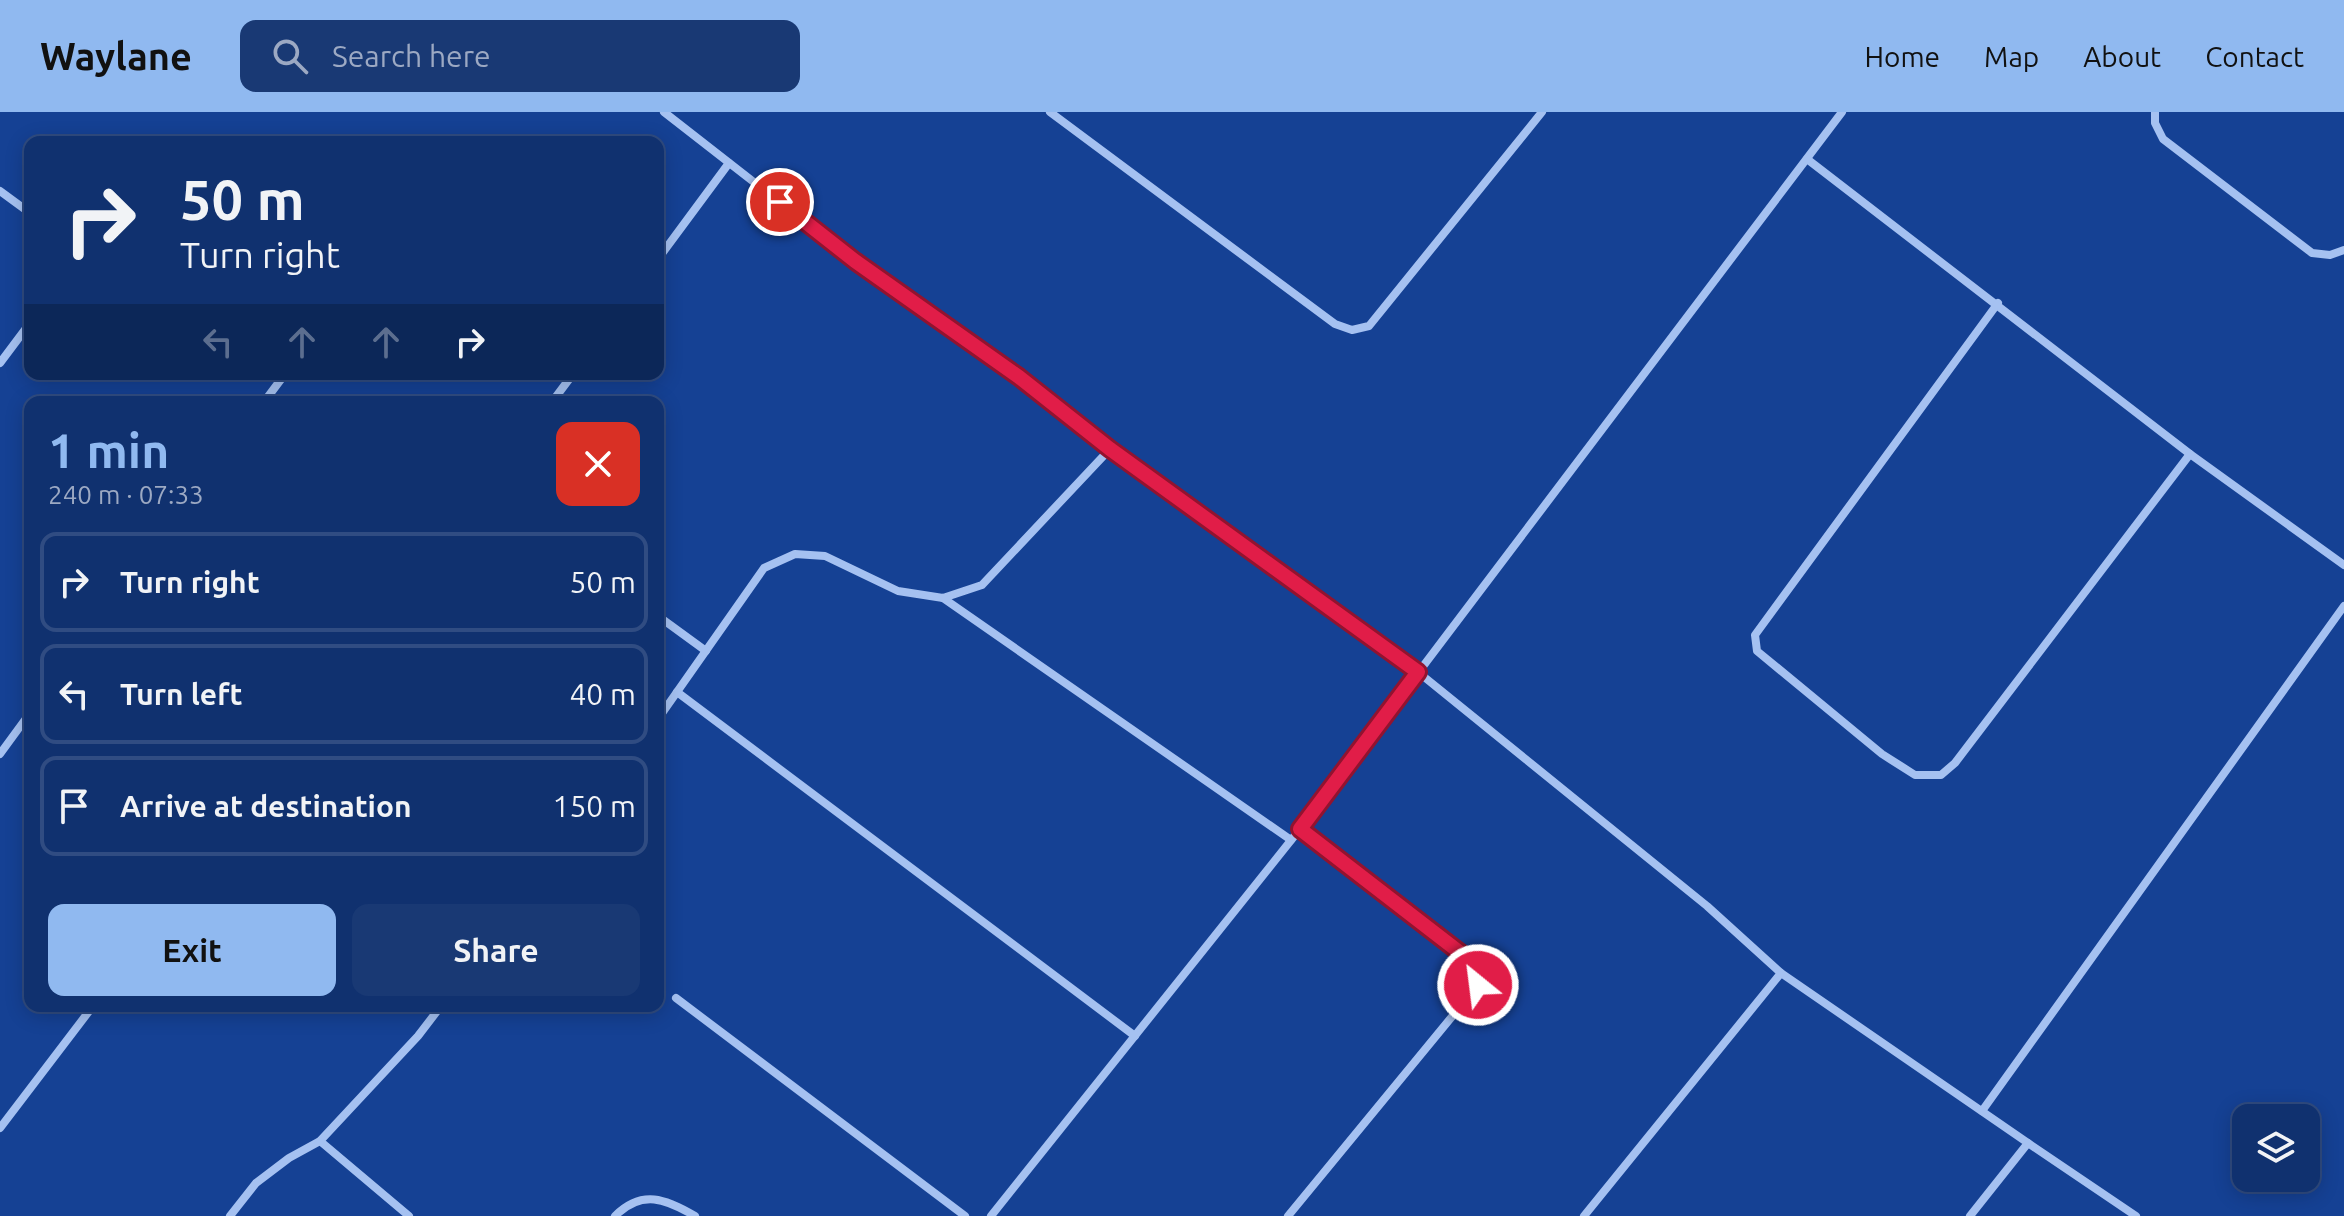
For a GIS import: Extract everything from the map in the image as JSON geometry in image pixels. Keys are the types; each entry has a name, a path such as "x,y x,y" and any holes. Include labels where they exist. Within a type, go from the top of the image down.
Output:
{"street":[{"path":"664,112 855,261 1019,377 1110,449 1418,672 1707,906 1781,973 2136,1216"},
{"path":"1050,112 1335,324 1352,330 1369,326 1542,112"},
{"path":"991,1216 1300,829 1842,112"},
{"path":"2155,112 2155,123 2163,139 2312,253 2330,255 2344,250"},
{"path":"1807,159 1998,303 2190,454 2344,565"},
{"path":"664,251 729,163"},
{"path":"0,191 24,209"},
{"path":"1998,303 1755,635 1757,651 1882,754 1915,775 1941,775 1955,763 2190,454"},
{"path":"0,363 24,331"},
{"path":"943,598 982,585 1110,449"},
{"path":"664,710 764,568 795,554 825,556 898,591 943,598 1291,840"},
{"path":"1982,1111 2344,606"},
{"path":"664,620 706,651"},
{"path":"677,692 1135,1036"},
{"path":"0,754 24,721"},
{"path":"1288,1216 1478,985 1477,970 1467,958 1300,829"},
{"path":"1584,1216 1781,973"},
{"path":"676,998 965,1216"},
{"path":"0,1128 88,1012"},
{"path":"230,1216 256,1183 289,1158 320,1141 418,1036 436,1012"},
{"path":"320,1141 409,1216"},
{"path":"1970,1216 2028,1143"},
{"path":"615,1216 628,1203 665,1198 695,1216"}],"route":[{"path":"780,202 855,261 1019,377 1110,449 1418,672 1300,829 1467,958 1477,970 1478,985"}]}
